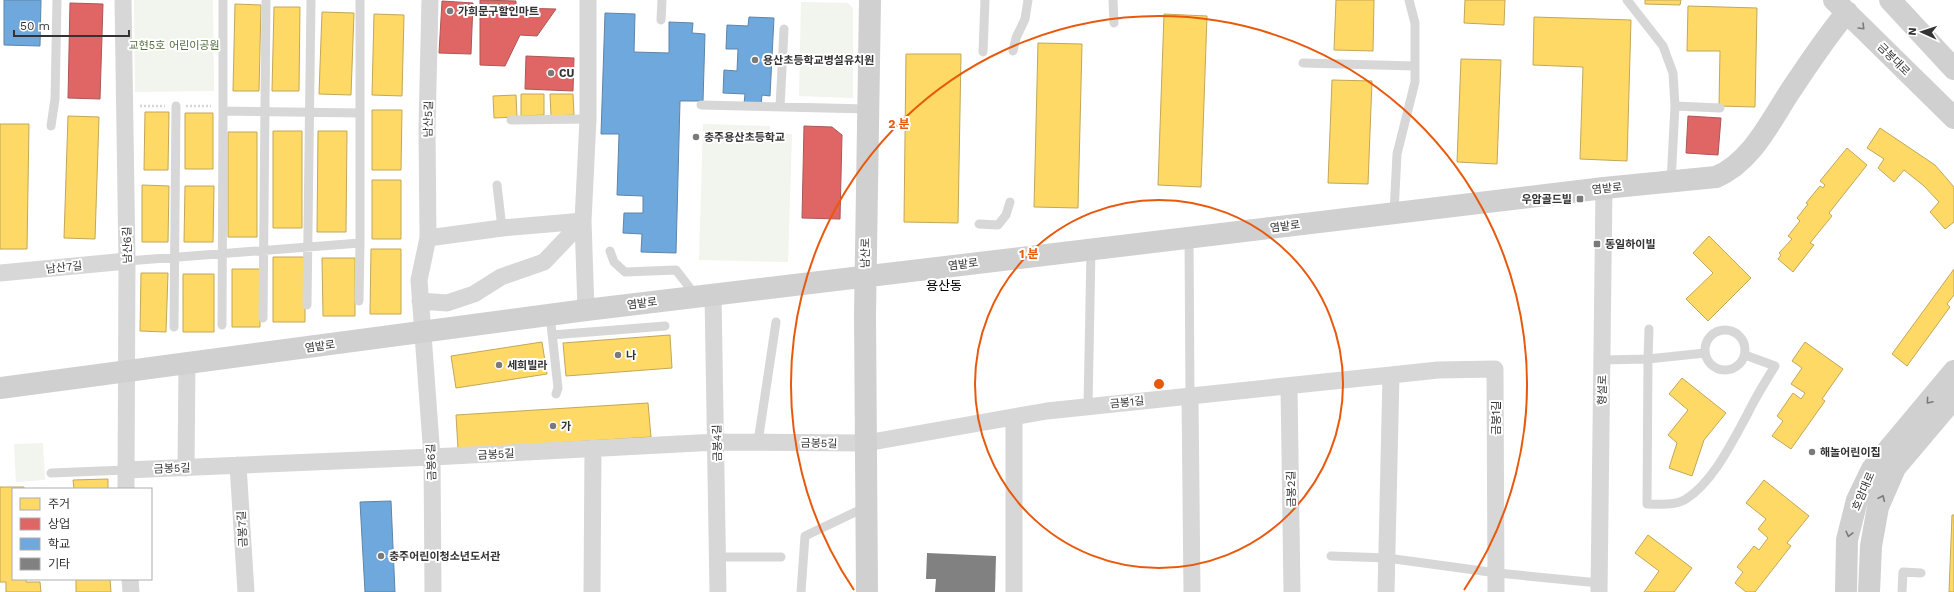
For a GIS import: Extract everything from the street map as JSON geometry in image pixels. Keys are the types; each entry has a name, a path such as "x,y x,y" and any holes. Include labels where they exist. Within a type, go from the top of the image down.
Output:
{"street":[{"name":"남산6길","path":"123,0 127,260 126,488"},
{"name":"남산5길","path":"422,332 419,280 428,238 427,128 430,0"},
{"path":"586,310 583,221 588,119 588,0"},
{"name":"남산로","path":"867,592 868,506 865,276 870,0"},
{"path":"1890,0 1954,69"},
{"name":"금봉대로","path":"1841,6 1954,118"},
{"name":"염밭로","path":"0,388 422,332 551,325 586,310 1604,188 1716,177 1729,172 1749,153 1827,36 1841,6"},
{"name":"형설로","path":"1599,588 1604,188"},
{"path":"428,238 502,228 583,221"},
{"path":"420,301 447,303 454,301 474,294 501,277 544,262 583,221"},
{"name":"남산7길","path":"0,273 127,260"},
{"name":"금봉4길","path":"705,296 717,442 718,592"},
{"name":"금봉6길","path":"422,332 432,457 433,592"},
{"path":"186,468 187,363"},
{"name":"금봉1길","path":"866,443 1014,417 1088,406 1438,370 1495,369 1496,592"},
{"name":"호암대로","path":"1846,592 1847,540 1857,500 1872,469 1954,371"},
{"path":"1386,592 1391,375"},
{"name":"금봉2길","path":"1288,386 1292,592"},
{"path":"1190,396 1192,592"},
{"name":"호암대로","path":"1869,592 1871,546 1878,507 1881,500 1896,468 1954,398"},
{"path":"1014,417 1014,592"},
{"name":"금봉5길","path":"126,470 432,457 717,442 866,443"},
{"path":"592,592 593,448"},
{"name":"금봉7길","path":"238,465 246,592"},
{"path":"130,580 131,592"}],"lane":[{"path":"51,126 56,99 57,0"},
{"path":"222,325 223,0"},
{"path":"263,318 266,0"},
{"path":"308,305 311,0"},
{"path":"359,301 360,0"},
{"path":"661,20 662,0"},
{"path":"983,52 985,0"},
{"path":"1013,51 1016,38 1026,19 1028,0"},
{"path":"1113,0 1114,23"},
{"path":"1394,213 1396,154 1415,82 1415,23 1409,0"},
{"path":"1627,0 1664,46 1673,73 1675,106 1671,182"},
{"path":"780,107 784,29"},
{"path":"1303,63 1415,66"},
{"path":"701,104 868,109"},
{"path":"174,327 176,106"},
{"path":"1675,106 1720,108"},
{"path":"223,111 360,113"},
{"path":"511,120 588,119"},
{"path":"497,185 502,228"},
{"path":"979,224 998,224 1006,215 1010,202"},
{"path":"1189,238 1190,396"},
{"path":"127,260 360,243"},
{"path":"1088,406 1091,249"},
{"path":"610,251 614,262 626,272 676,270 705,296"},
{"path":"758,442 776,322"},
{"path":"556,394 558,388 551,325 665,326"},
{"path":"1649,329 1647,504 1670,504 1685,499 1704,484 1736,438 1747,414 1774,366 1745,355"},
{"path":"1723,329 1736,332 1741,337 1746,349 1745,355 1738,366 1732,370 1724,370 1711,365 1705,353 1707,340 1717,331 1723,329"},
{"path":"1602,360 1648,359 1705,353"},
{"path":"51,473 126,470"},
{"path":"801,592 805,536 868,506"},
{"path":"1332,556 1387,558 1599,588"},
{"path":"718,557 781,557"},
{"path":"1902,592 1903,572 1921,573"}],"green space":[{"name":"교현5호 어린이공원","path":"134,0 213,0 214,91 135,92"},
{"path":"801,2 848,3 853,8 853,98 799,96"},
{"path":"703,124 770,126 770,133 792,134 788,262 699,260"},
{"path":"43,443 45,480 16,482 14,444"}],"building: 주거":[{"path":"1336,0 1374,0 1373,51 1334,50"},
{"path":"1465,0 1505,0 1504,25 1464,23"},
{"path":"1645,0 1681,0 1680,5 1645,4"},
{"path":"235,4 261,5 259,91 233,91"},
{"path":"1688,6 1757,8 1755,107 1719,106 1720,51 1687,51"},
{"path":"274,7 300,7 299,91 272,91"},
{"path":"322,12 354,13 351,95 319,94"},
{"path":"374,14 404,15 402,96 372,95"},
{"path":"1164,14 1207,16 1201,187 1158,185"},
{"path":"1534,17 1631,20 1627,161 1580,159 1583,67 1533,65"},
{"path":"1038,43 1082,44 1078,208 1034,207"},
{"path":"906,54 961,54 958,223 904,222"},
{"path":"1461,59 1501,60 1497,164 1457,162"},
{"path":"1332,80 1372,81 1368,184 1328,183"},
{"path":"521,94 544,94 544,115 521,116"},
{"path":"550,94 573,94 574,115 551,116"},
{"path":"516,95 517,117 494,118 493,96"},
{"path":"372,110 402,110 401,170 372,170"},
{"path":"145,112 169,112 168,170 144,170"},
{"path":"185,113 213,113 213,169 185,169"},
{"path":"68,116 99,117 95,239 64,238"},
{"path":"0,124 29,124 27,249 0,249"},
{"path":"1880,128 1935,165 1954,187 1954,222 1945,229 1930,212 1939,202 1924,186 1904,170 1894,182 1878,168 1884,159 1867,148"},
{"path":"273,131 302,131 302,228 273,228"},
{"path":"318,131 347,131 346,232 317,232"},
{"path":"228,132 257,132 257,237 228,237"},
{"path":"1847,148 1867,165 1829,213 1832,216 1810,243 1814,245 1793,272 1778,259 1781,255 1779,253 1792,239 1788,236 1800,221 1797,218 1808,204 1806,203 1820,186 1823,188 1825,185 1820,181"},
{"path":"372,180 401,180 401,239 372,239"},
{"path":"142,185 169,186 168,242 142,242"},
{"path":"185,186 214,186 213,242 184,242"},
{"path":"1709,236 1751,278 1708,321 1686,299 1713,273 1693,253"},
{"path":"371,249 401,249 401,314 370,314"},
{"path":"273,257 305,257 305,322 273,322"},
{"path":"322,258 355,258 355,316 323,316"},
{"path":"232,269 260,269 260,327 232,327"},
{"path":"1954,269 1954,295 1947,304 1950,307 1907,366 1892,354"},
{"path":"141,273 168,273 166,332 140,331"},
{"path":"183,274 214,274 214,332 183,332"},
{"name":"나","path":"670,335 672,368 566,376 563,343"},
{"name":"세희빌라","path":"542,342 547,374 456,388 451,356"},
{"path":"1805,342 1843,369 1822,399 1825,401 1791,449 1772,436 1783,421 1777,416 1793,393 1801,399 1805,393 1791,384 1802,368 1792,361"},
{"path":"1682,378 1726,413 1704,440 1692,476 1669,468 1677,443 1668,435 1688,410 1669,394"},
{"name":"가","path":"648,403 651,437 458,449 456,415"},
{"path":"108,479 108,488 74,488 73,480"},
{"path":"1764,480 1809,516 1787,543 1791,546 1755,592 1746,592 1735,583 1743,572 1737,567 1754,546 1759,550 1768,538 1758,529 1766,519 1746,503"},
{"path":"0,487 24,487 12,488 12,580 40,582 41,592 6,592 6,582 0,582"},
{"path":"1952,515 1954,515 1954,592 1949,592"},
{"path":"1648,535 1692,568 1674,592 1644,592 1659,571 1635,553"},
{"path":"76,580 110,580 111,592 76,592"}],"building: 상업":[{"path":"480,0 516,1 516,8 556,9 537,36 520,35 505,66 480,65"},
{"path":"442,1 473,3 471,54 439,53"},
{"path":"70,3 103,4 100,99 68,98"},
{"path":"526,56 574,58 573,91 525,89"},
{"path":"1688,116 1721,118 1718,155 1686,153"},
{"path":"804,126 832,127 842,135 840,219 802,218"}],"building: 학교":[{"path":"4,0 41,0 40,46 4,45"},
{"path":"605,13 635,14 634,52 669,53 669,22 693,23 692,33 705,34 703,101 680,101 676,253 641,252 642,234 623,233 624,213 643,213 643,196 617,195 619,134 601,134"},
{"name":"용산초등학교병설유치원","path":"749,17 774,18 770,96 762,95 761,105 744,104 745,94 723,93 724,70 737,71 738,49 726,49 727,25 748,26"},
{"path":"391,501 395,592 365,592 360,502"}],"building: 기타":[{"path":"927,553 996,556 995,592 935,592 936,579 926,579"}],"place":[{"name":"가희문구할인마트","path":"450,11"},
{"name":"용산초등학교병설유치원","path":"755,60"},
{"name":"CU","path":"551,73"},
{"name":"충주용산초등학교","path":"696,137"},
{"name":"우암골드빌","path":"1580,199"},
{"name":"동일하이빌","path":"1597,244"},
{"name":"나","path":"618,355"},
{"name":"세희빌라","path":"499,365"},
{"name":"가","path":"553,426"},
{"name":"해놀어린이집","path":"1812,452"},
{"name":"충주어린이청소년도서관","path":"381,556"}],"district":[{"name":"용산동","path":"944,285"}]}
